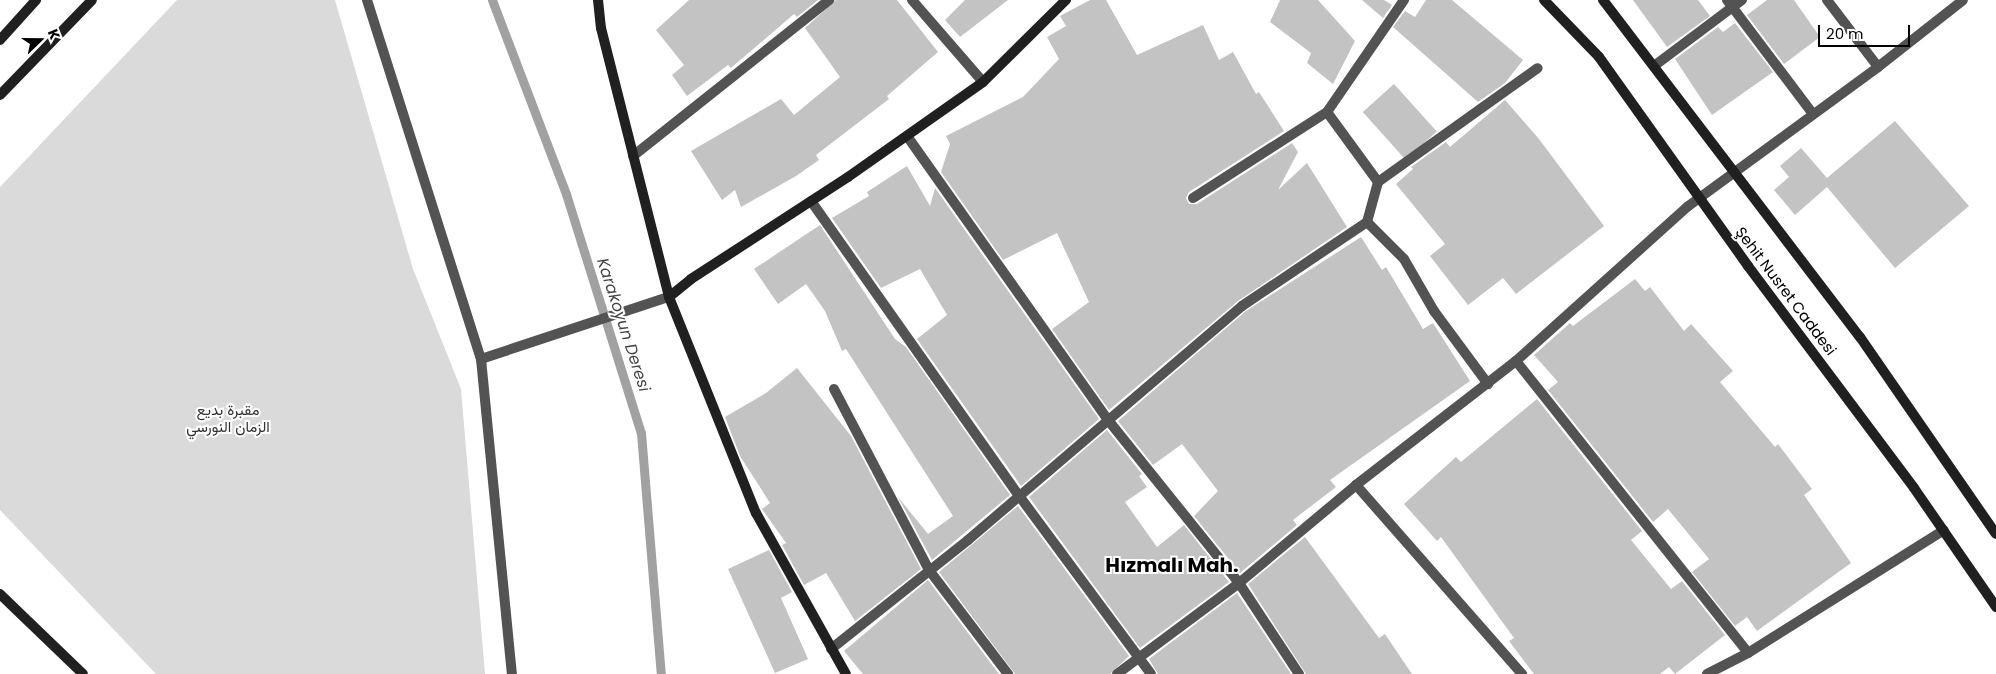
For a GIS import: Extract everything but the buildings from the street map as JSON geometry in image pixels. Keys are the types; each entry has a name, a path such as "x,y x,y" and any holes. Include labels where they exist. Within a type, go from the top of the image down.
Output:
{"main road":[{"path":"0,40 36,0"},
{"path":"0,95 92,0"},
{"path":"598,0 601,28 669,297 756,513 846,674"},
{"path":"669,297 691,279 811,201 983,82 1066,0"},
{"name":"Şehit Nusret Caddesi","path":"1544,0 1600,57 1699,198 1944,530 1996,607"},
{"name":"Şehit Nusret Caddesi","path":"1602,0 1860,338 1996,534"},
{"path":"0,594 84,674"}],"street":[{"path":"366,0 481,359 512,674"},
{"path":"634,156 829,0"},
{"path":"912,0 983,82"},
{"path":"1193,198 1327,112 1404,0"},
{"path":"1654,66 1730,3 1742,0"},
{"path":"1827,0 1878,67"},
{"path":"1117,674 1239,583 1356,485 1516,362 1699,198 1735,173 1812,113 1878,67 1963,0"},
{"path":"1730,3 1812,113"},
{"path":"831,649 1020,496 1242,306 1367,222 1378,182 1538,68"},
{"path":"1327,112 1378,182"},
{"path":"907,136 1108,420 1239,583 1299,674"},
{"path":"811,201 1020,496 1151,674"},
{"path":"1367,222 1404,259 1434,311 1488,384"},
{"path":"481,359 669,297"},
{"path":"1516,362 1748,652"},
{"path":"834,389 929,570 1008,674"},
{"path":"1356,485 1522,674"},
{"path":"1707,674 1748,652 1944,530"}],"green space":[{"name":"مقبرة بديع الزمان النورسي","path":"177,0 335,0 413,269 461,389 485,674 156,674 0,510 0,187"}],"waterway":[{"name":"Karakoyun Deresi","path":"492,0 566,194 641,433 661,674"}],"district":[{"name":"Hızmalı Mah.","path":"1172,565"}]}
